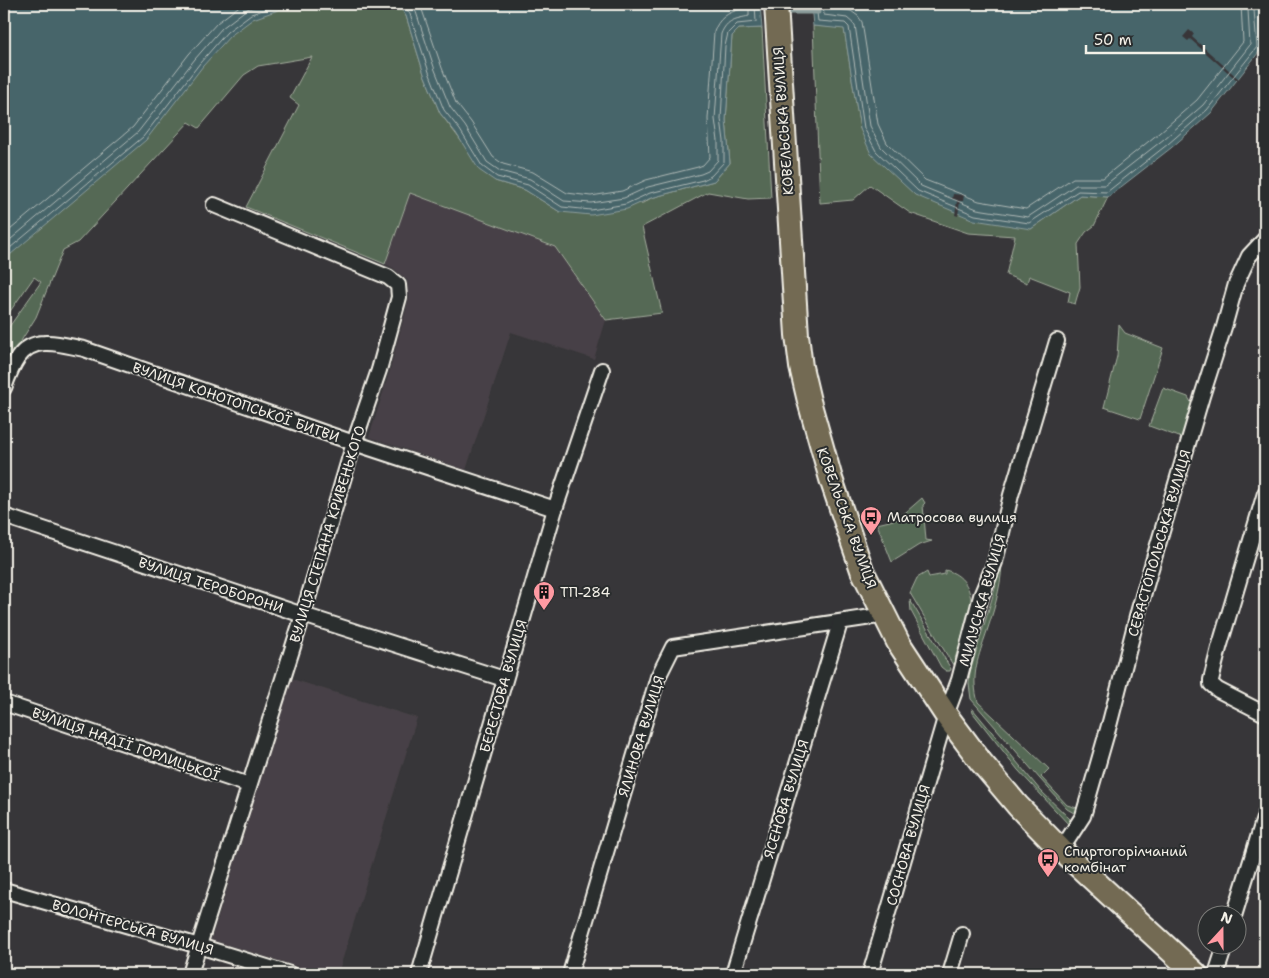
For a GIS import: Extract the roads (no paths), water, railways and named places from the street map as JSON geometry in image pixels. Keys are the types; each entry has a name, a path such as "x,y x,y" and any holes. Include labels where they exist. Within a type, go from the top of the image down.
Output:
{"main road":[{"name":"КОВЕЛЬСЬКА ВУЛИЦЯ","path":"776,4 797,335 801,367 815,427 862,570 898,642 946,715 981,762 1018,806 1061,850 1196,974"}],"street":[{"name":"ВУЛИЦЯ СТЕПАНА КРИВЕНЬКОГО","path":"190,974 303,615 354,443 382,361 399,297 398,285 388,277 214,205"},
{"name":"СЕВАСТОПОЛЬСЬКА ВУЛИЦЯ","path":"1061,850 1083,816 1110,722 1139,609 1236,284 1249,256 1265,239"},
{"name":"МИЛУСЬКА ВУЛИЦЯ","path":"946,715 959,680 981,596 995,562 1011,494 1057,341"},
{"name":"ВУЛИЦЯ КОНОТОПСЬКОЇ БИТВИ","path":"4,388 10,369 20,353 33,345 45,342 84,349 354,443 556,509"},
{"name":"БЕРЕСТОВА ВУЛИЦЯ","path":"419,974 504,679 556,509 602,370"},
{"path":"1265,492 1211,684 1218,690 1265,714"},
{"name":"ВУЛИЦЯ ТЕРОБОРОНИ","path":"4,516 504,679"},
{"name":"ЯЛИНОВА ВУЛИЦЯ","path":"570,974 658,677 673,648 885,615"},
{"name":"ЯСЕНОВА ВУЛИЦЯ","path":"733,974 840,623"},
{"name":"ВУЛИЦЯ НАДІЇ ГОРЛИЦЬКОЇ","path":"4,703 249,785"},
{"name":"СОСНОВА ВУЛИЦЯ","path":"870,974 946,715"},
{"path":"1237,906 1265,815"},
{"name":"ВОЛОНТЕРСЬКА ВУЛИЦЯ","path":"4,890 290,974"},
{"path":"950,974 962,934"},
{"path":"1216,974 1222,956"}],"water":[{"path":"4,4 295,4 253,19 230,36 203,66 146,140 4,260"},
{"path":"395,4 760,4 762,28 739,29 732,36 726,120 730,163 714,181 651,198 627,209 591,215 560,212 525,190 495,181 479,170 456,133 440,113 424,74 406,16"},
{"path":"811,4 1260,4 1262,48 1211,113 1171,148 1108,197 1080,195 1031,229 974,220 915,195 871,154 860,129 844,29 813,26"}],"waterway":[{"path":"782,12 818,12"}],"place":[{"name":"Матросова вулиця","path":"871,536"},
{"name":"ТП-284","path":"544,611"},
{"name":"Спиртогорілчаний комбінат","path":"1048,878"}]}
